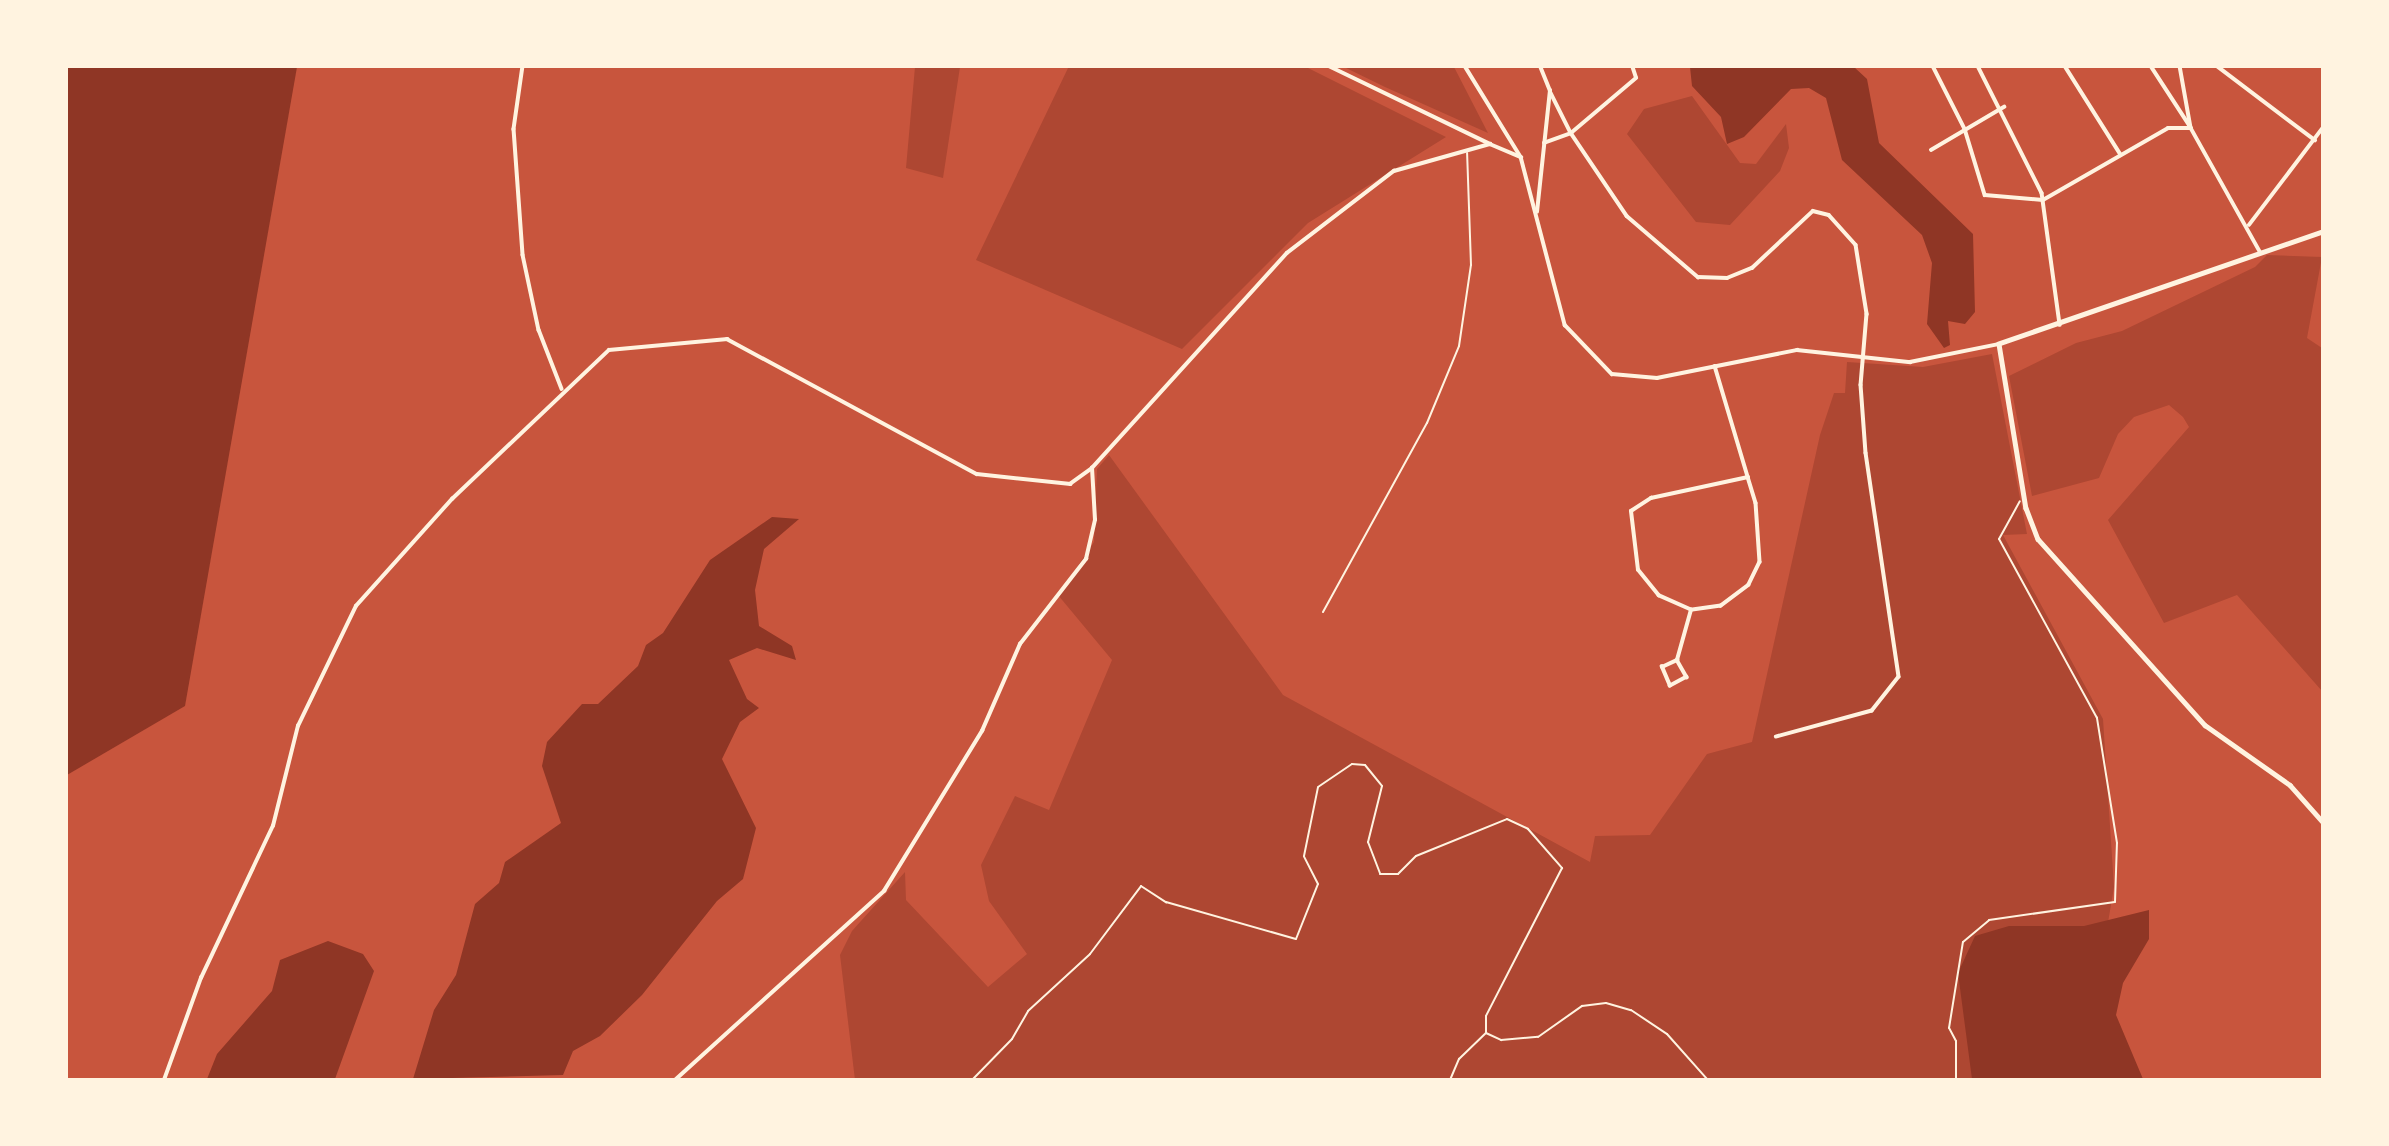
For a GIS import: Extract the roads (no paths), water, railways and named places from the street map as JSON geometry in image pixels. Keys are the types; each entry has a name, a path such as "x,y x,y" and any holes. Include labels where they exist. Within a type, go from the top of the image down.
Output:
{"street":[{"path":"523,66 514,138 523,255 541,337 562,389"},
{"path":"1329,66 1521,157"},
{"path":"1465,66 1521,157 1565,325 1606,371 1642,379 1797,350 1910,362 1999,344 2060,326 2322,232"},
{"path":"1540,66 1571,133 1627,216 1698,277 1727,278 1752,268 1808,214 1829,215 1856,245 1867,300 1863,358 1868,468 1899,677 1872,711 1776,737"},
{"path":"1544,143 1571,133 1636,78 1632,66"},
{"path":"1933,66 1965,129 1985,195 2043,200 2168,128 2191,128"},
{"path":"1978,66 2004,107 2043,200 2060,326"},
{"path":"2064,66 2121,155"},
{"path":"2151,66 2249,225 2261,254"},
{"path":"2180,66 2191,128"},
{"path":"2217,66 2315,140"},
{"path":"1537,216 1550,92"},
{"path":"1931,150 2004,107"},
{"path":"2249,225 2322,129"},
{"path":"164,1080 201,978 273,826 298,726 348,621 498,454 562,389 610,349 723,338 988,478 1067,485 1092,468 1287,253 1394,171 1467,153 1490,144"},
{"path":"1999,344 2024,493 2041,542 2191,710 2298,792 2322,821"},
{"path":"1715,366 1748,477 1762,543 1758,570 1729,603 1691,610 1665,600 1641,578 1628,533 1631,511 1651,498 1748,477"},
{"path":"675,1080 884,891 982,731 1020,644 1086,559 1094,520 1092,468"},
{"path":"1677,660 1662,667 1670,686 1687,677 1677,660 1691,610"}],"lane":[{"path":"1323,612 1427,423 1459,346 1471,265 1467,153"}]}
